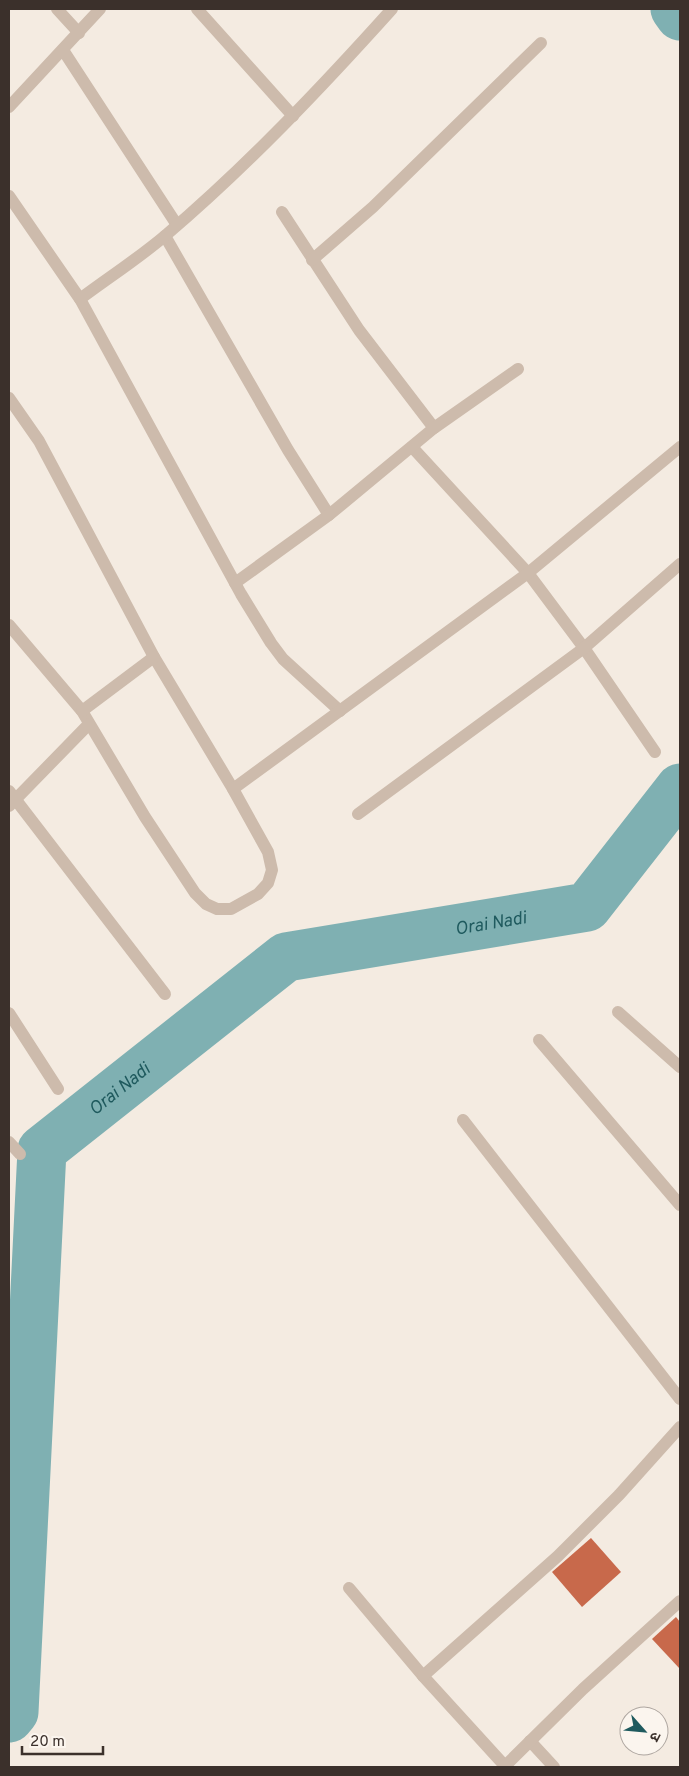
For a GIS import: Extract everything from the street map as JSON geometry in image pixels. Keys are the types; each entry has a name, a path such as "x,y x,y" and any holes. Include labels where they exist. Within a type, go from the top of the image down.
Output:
{"street":[{"path":"57,9 79,33"},
{"path":"9,107 100,9"},
{"path":"197,9 293,116"},
{"path":"80,299 178,224 293,116 392,9"},
{"path":"312,260 373,207 541,43"},
{"path":"63,50 178,224"},
{"path":"9,196 80,299 236,583 283,659 340,711"},
{"path":"282,212 359,330 434,428"},
{"path":"164,236 288,450 329,515"},
{"path":"236,583 329,515 434,428 518,369"},
{"path":"9,398 39,441 154,657 233,789 268,852 272,870 268,883 258,894 231,909 217,909 206,904 195,893 145,817 82,711 9,625"},
{"path":"412,447 528,574 584,648 655,752"},
{"path":"233,789 528,574 680,447"},
{"path":"358,814 584,648 680,564"},
{"path":"82,711 154,657"},
{"path":"89,724 11,798 165,994"},
{"path":"618,1012 680,1067"},
{"path":"9,1013 58,1089"},
{"path":"539,1040 680,1205"},
{"path":"463,1120 680,1399"},
{"path":"9,1142 20,1154"},
{"path":"423,1676 558,1556 619,1494 680,1427"},
{"path":"349,1588 423,1676 504,1766 680,1601"},
{"path":"530,1742 554,1767"}],"building":[{"path":"591,1538 621,1572 582,1607 552,1572"},
{"path":"676,1617 680,1622 680,1669 652,1639"}],"waterway":[{"name":"Orai Nadi","path":"675,9 680,16"},
{"name":"Orai Nadi","path":"9,1718 14,1712 42,1150 286,957 587,907 680,788"}]}
